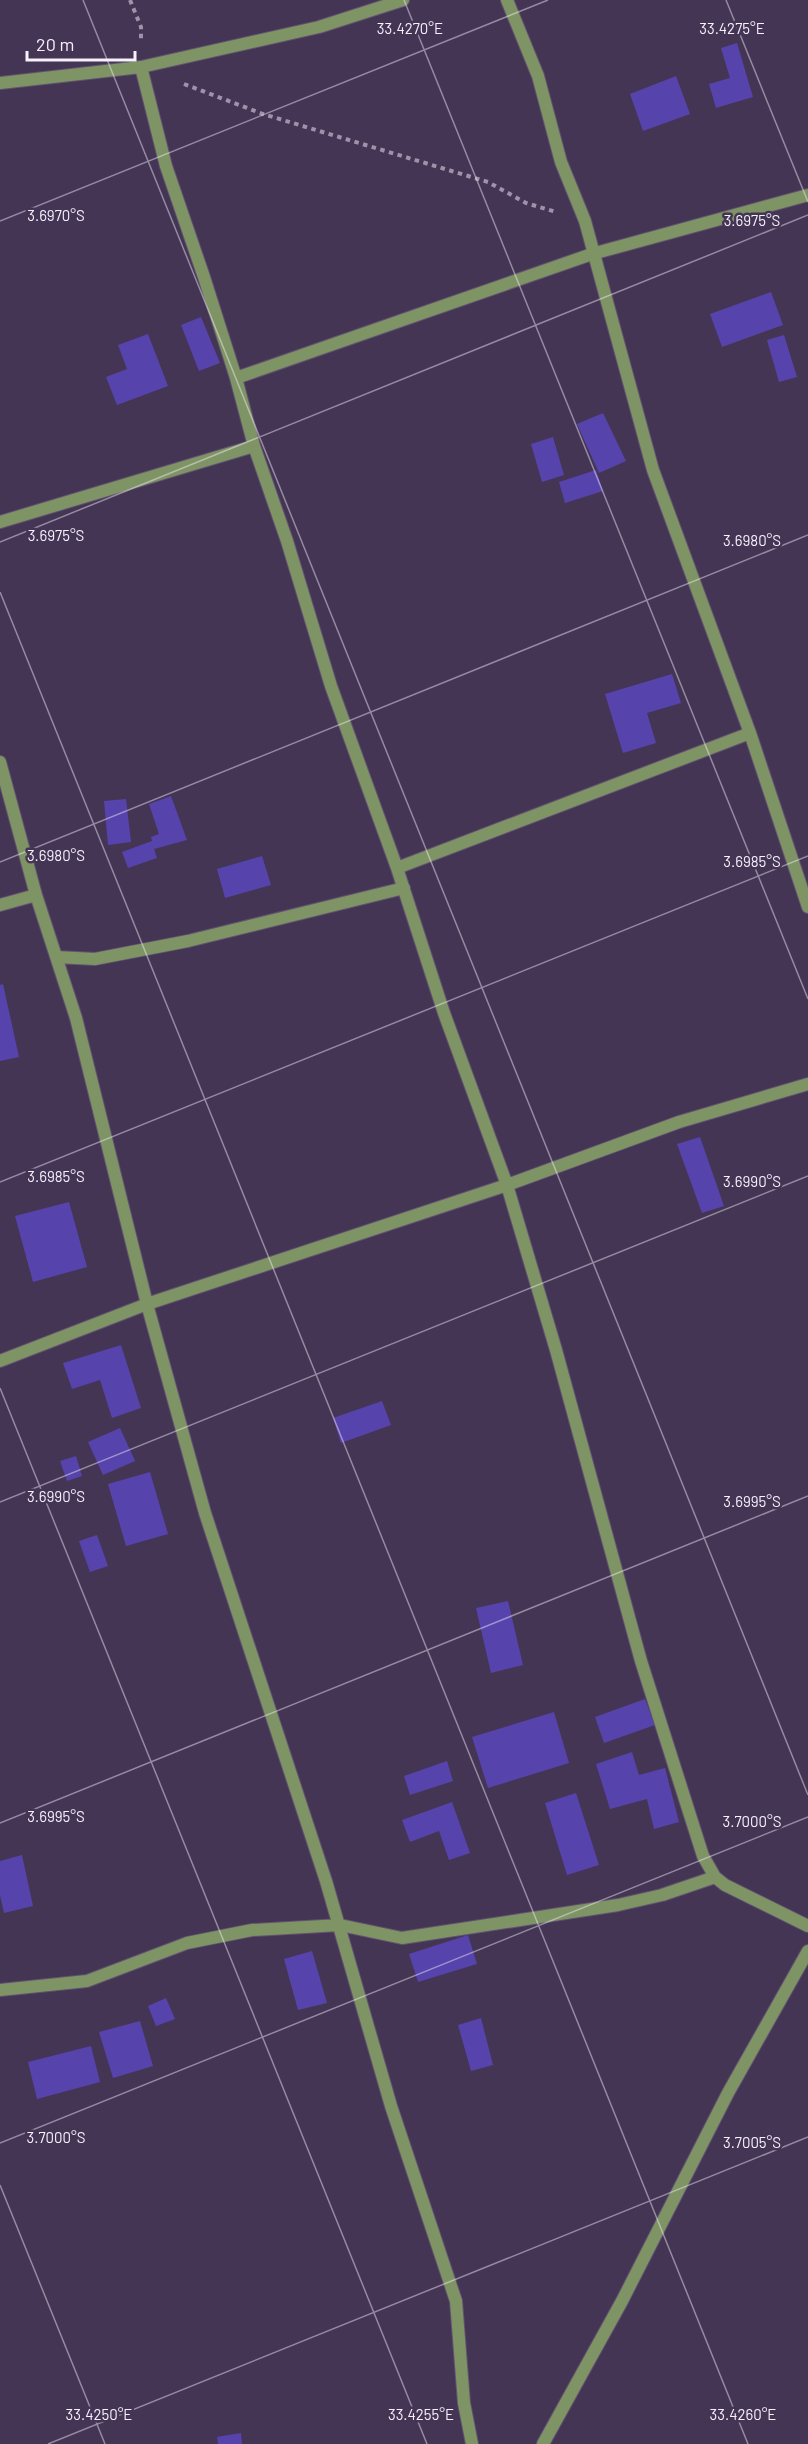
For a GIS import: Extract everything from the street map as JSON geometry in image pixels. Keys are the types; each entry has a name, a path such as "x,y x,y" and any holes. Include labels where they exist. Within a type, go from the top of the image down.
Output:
{"street":[{"path":"0,84 141,67 319,27 404,0"},
{"path":"507,0 538,76 561,162 585,221 592,254 653,470 750,733 808,907"},
{"path":"141,67 166,166 236,378 254,446 287,542 331,686 398,868 444,1013 507,1185 556,1350 641,1661 703,1856 715,1877 752,1901 808,1926"},
{"path":"236,378 592,254 808,195"},
{"path":"0,522 254,446"},
{"path":"398,868 750,733"},
{"path":"0,762 36,895 76,1018 147,1304 205,1513 340,1925 391,2106 456,2301 465,2403 472,2444"},
{"path":"56,957 95,959 188,942 404,888"},
{"path":"0,905 36,895"},
{"path":"0,1361 147,1304 507,1185 679,1122 808,1084"},
{"path":"0,1990 87,1980 187,1943 218,1935 252,1930 340,1925 402,1938 618,1905 662,1896 715,1877"},
{"path":"543,2444 622,2301 728,2093 808,1951"}],"path":[{"path":"130,0 141,27 141,67"},
{"path":"181,83 262,114 488,182 526,203 585,221"}],"building":[{"path":"737,43 753,97 716,108 709,84 730,78 721,48"},
{"path":"676,76 690,114 643,131 630,94"},
{"path":"771,292 783,325 722,347 710,314"},
{"path":"201,317 220,363 199,371 181,325"},
{"path":"148,334 168,386 117,405 106,377 127,369 118,345"},
{"path":"784,335 797,377 779,382 767,340"},
{"path":"603,413 626,461 599,473 577,424"},
{"path":"553,437 564,475 542,482 531,444"},
{"path":"596,470 603,491 565,503 559,482"},
{"path":"672,674 681,703 647,713 656,743 623,753 605,694"},
{"path":"171,796 187,840 154,849 157,858 128,868 122,852 152,841 151,837 159,834 149,804"},
{"path":"126,799 131,842 108,845 104,801"},
{"path":"262,856 271,885 225,898 217,869"},
{"path":"3,984 19,1057 0,1061 0,985"},
{"path":"700,1137 724,1206 702,1213 677,1144"},
{"path":"69,1202 87,1267 33,1282 15,1216"},
{"path":"121,1345 141,1408 112,1418 100,1380 72,1389 63,1363"},
{"path":"382,1401 391,1425 341,1443 333,1418"},
{"path":"120,1428 135,1461 103,1475 88,1442"},
{"path":"76,1456 82,1476 67,1481 60,1461"},
{"path":"150,1472 168,1534 126,1546 108,1484"},
{"path":"97,1535 108,1566 90,1572 79,1541"},
{"path":"508,1601 523,1665 491,1673 476,1608"},
{"path":"645,1699 655,1725 604,1743 595,1717"},
{"path":"554,1712 569,1763 488,1788 472,1737"},
{"path":"632,1752 639,1775 665,1768 679,1822 654,1829 647,1799 610,1809 596,1764"},
{"path":"447,1761 453,1781 410,1795 404,1776"},
{"path":"576,1793 599,1865 567,1875 545,1803"},
{"path":"452,1802 470,1853 449,1860 439,1831 410,1842 402,1820"},
{"path":"22,1855 33,1906 4,1913 0,1895 0,1861"},
{"path":"468,1935 477,1964 418,1982 409,1954"},
{"path":"312,1951 327,2003 298,2010 284,1959"},
{"path":"166,1998 175,2019 156,2026 148,2006"},
{"path":"481,2018 493,2065 471,2071 458,2025"},
{"path":"140,2021 153,2066 113,2078 99,2032"},
{"path":"91,2046 100,2082 37,2099 28,2062"},
{"path":"241,2433 242,2444 218,2444 217,2437"}]}
